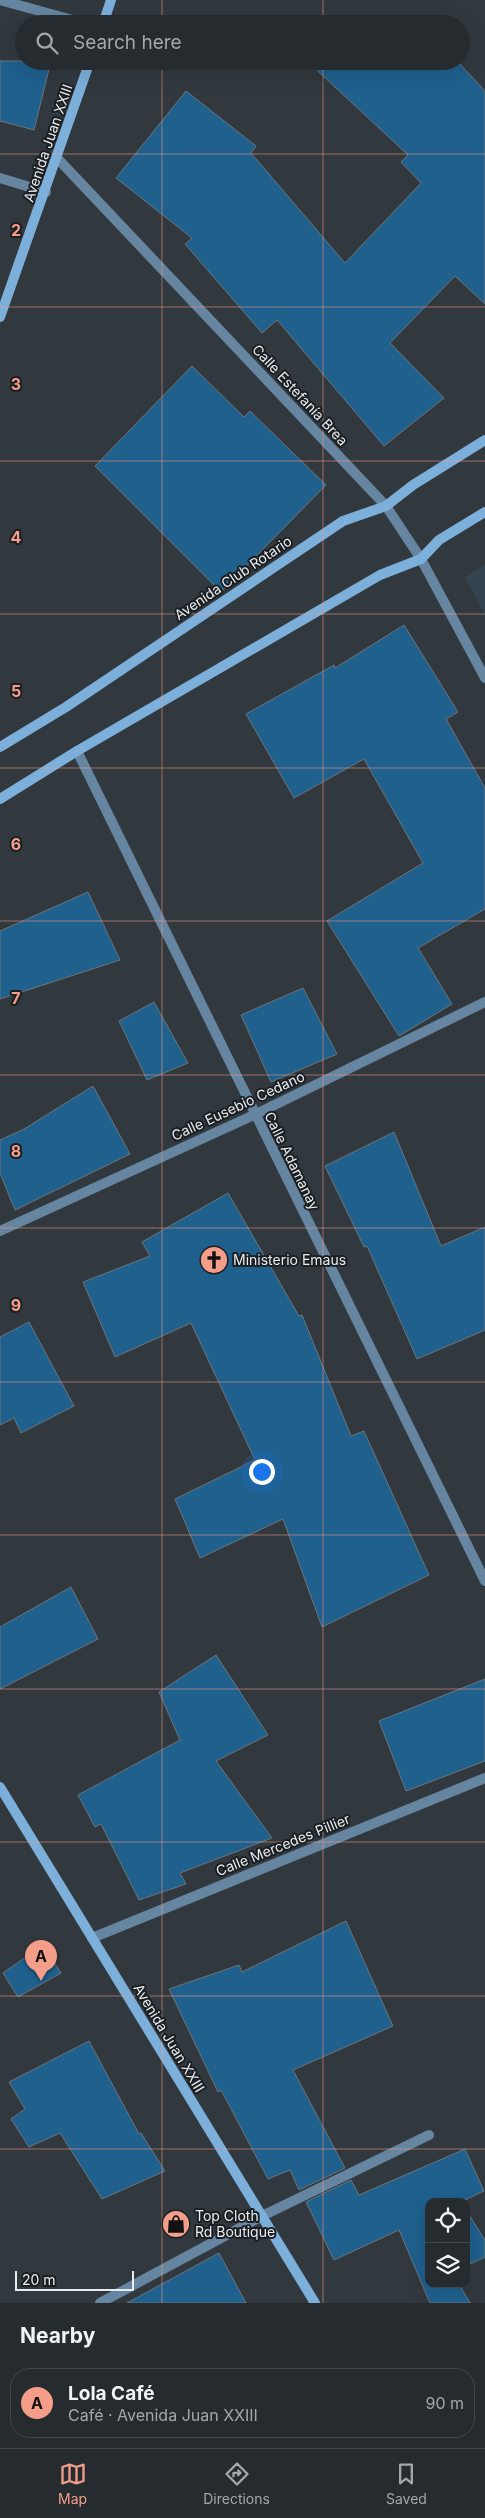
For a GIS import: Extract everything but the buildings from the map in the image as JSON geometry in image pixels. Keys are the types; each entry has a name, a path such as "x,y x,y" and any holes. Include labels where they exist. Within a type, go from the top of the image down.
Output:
{"main road":[{"path":"106,15 111,0"},
{"name":"Avenida Juan XXIII","path":"0,317 58,159 87,70"},
{"name":"Avenida Club Rotario","path":"0,747 66,707 343,521 386,506 413,485 485,440"},
{"path":"0,799 77,751 380,575 421,559 439,540 485,512"},
{"name":"Avenida Juan XXIII","path":"0,1787 315,2303"}],"street":[{"path":"0,0 54,15"},
{"name":"Calle Estefanía Brea","path":"58,159 386,506 421,559 485,678"},
{"path":"0,178 46,192"},
{"name":"Calle Adamanay","path":"77,751 485,1581"},
{"name":"Calle Eusebio Cedano","path":"0,1231 254,1114 485,1002"},
{"name":"Calle Mercedes Pillier","path":"92,1938 485,1778"},
{"path":"100,2303 262,2216 429,2135"}],"shaded area":[{"path":"485,565 485,615 465,577"}],"place":[{"name":"Ministerio Emaus","path":"214,1260"},
{"name":"Lola Café","path":"41,1981"},
{"name":"Top Cloth Rd Boutique","path":"176,2224"}]}
